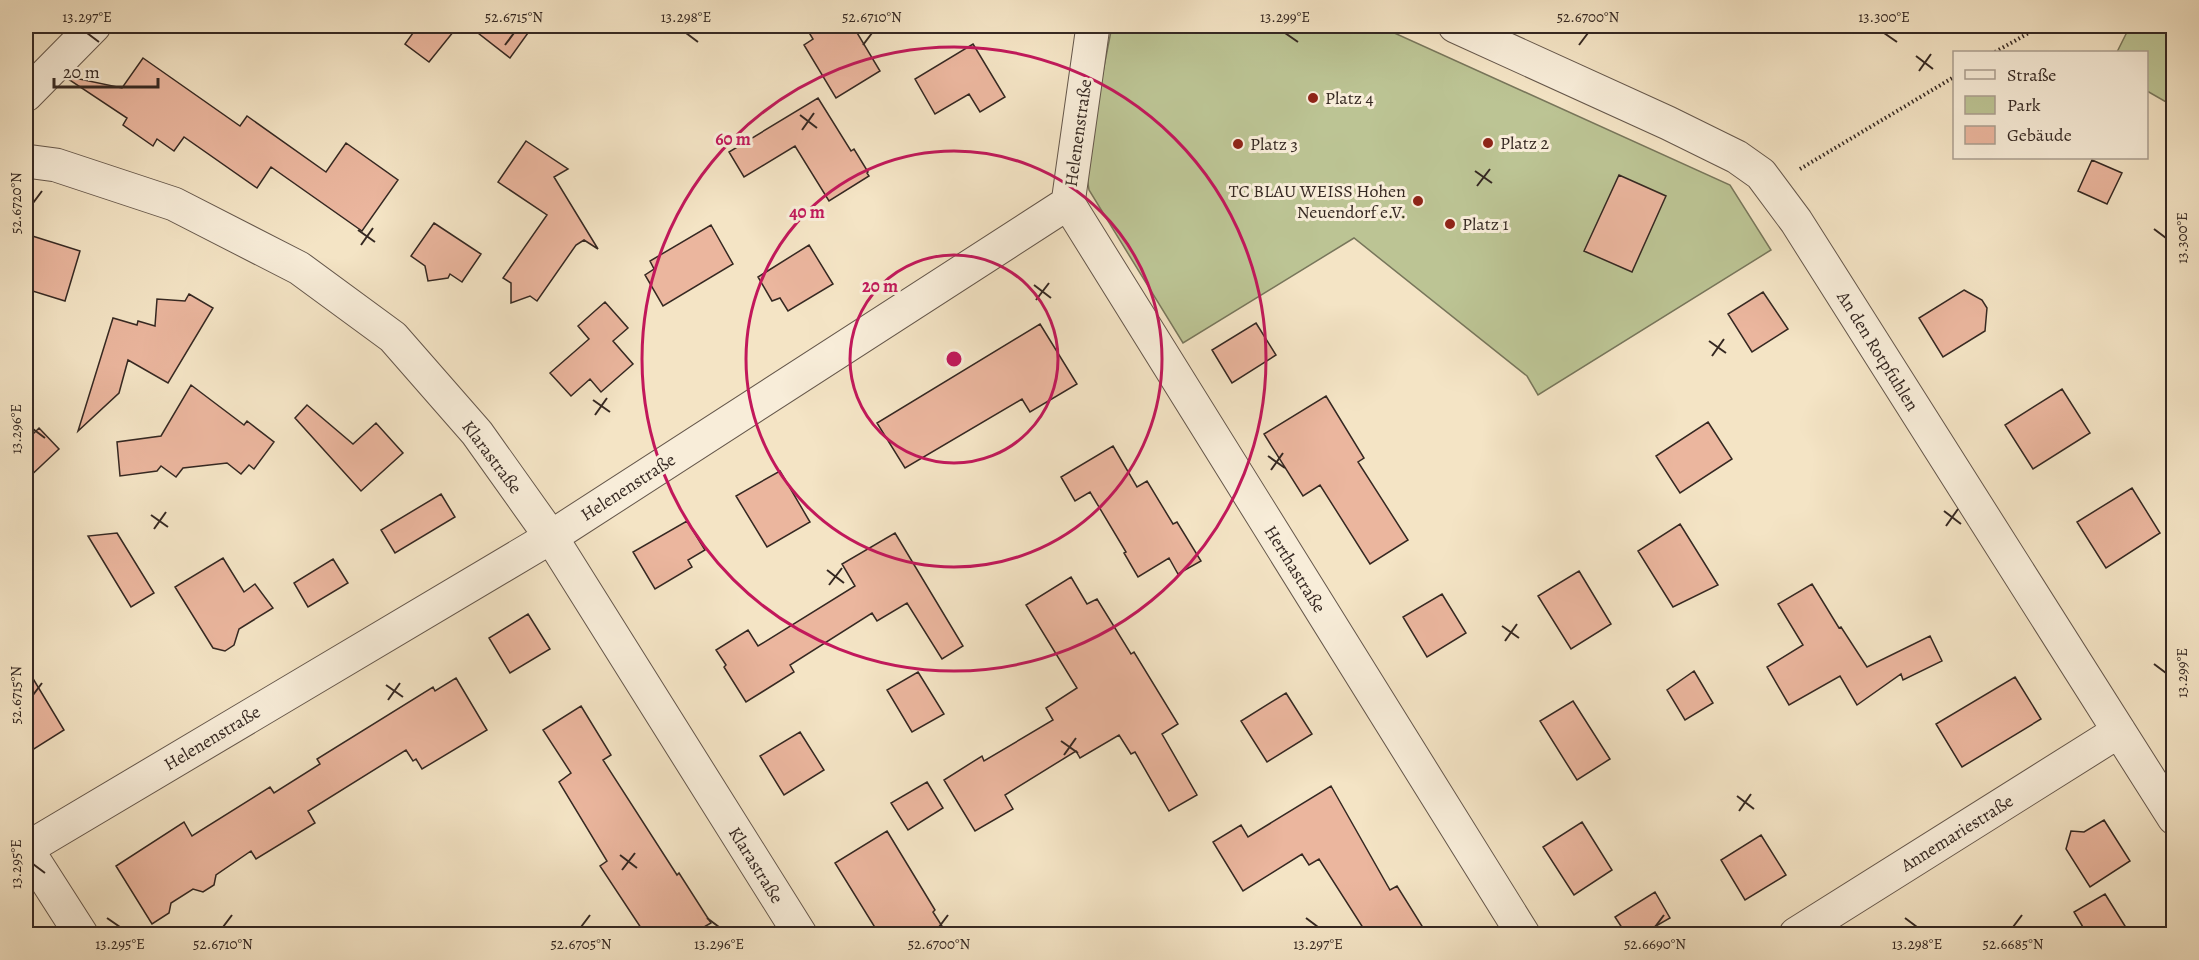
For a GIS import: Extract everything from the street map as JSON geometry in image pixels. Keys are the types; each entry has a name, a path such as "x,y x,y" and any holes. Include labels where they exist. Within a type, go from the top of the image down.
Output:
{"street":[{"path":"26,96 94,26"},
{"name":"Helenenstraße","path":"26,849 551,537 1068,203 1094,26"},
{"name":"An den Rotpfuhlen","path":"1455,26 1668,123 1737,157 1761,174 1808,241 2174,818"},
{"name":"Klarastraße","path":"26,161 56,165 174,204 299,268 393,337 477,433 551,537 800,934"},
{"name":"Herthastraße","path":"1068,203 1524,934"},
{"name":"Annemariestraße","path":"1796,934 2119,731"},
{"path":"26,849 81,934"}],"path":[{"path":"1997,51 2041,26"},
{"path":"1771,186 1953,78"}],"green space":[{"name":"TC BLAU WEISS Hohen Neuendorf e.V.","path":"1112,26 1379,26 1730,185 1771,250 1538,395 1527,376 1354,238 1183,343 1089,190 1085,163"},
{"path":"2130,26 2173,26 2173,106 2148,92 2148,51 2118,51"}],"building":[{"path":"418,26 458,26 429,62 405,44"},
{"path":"469,26 533,26 510,58"},
{"path":"805,26 853,26 880,71 836,98 804,45 813,39"},
{"path":"973,44 1005,97 980,112 969,94 935,114 915,79"},
{"path":"143,58 240,126 247,116 326,172 346,143 398,180 362,231 271,167 257,188 184,137 174,151 157,139 153,146 123,125 127,118 68,79 70,77 122,88"},
{"path":"818,98 851,151 854,149 869,176 829,201 795,146 744,177 729,152"},
{"path":"526,141 568,169 554,177 598,249 584,240 576,245 537,301 530,296 511,303 511,283 503,278 547,215 498,182"},
{"path":"2092,160 2122,173 2107,204 2078,191"},
{"path":"1619,175 1666,196 1632,272 1584,251"},
{"path":"434,223 481,254 462,282 450,274 448,278 428,281 425,266 411,256"},
{"path":"711,225 733,264 663,306 645,275 654,269 650,261"},
{"path":"26,234 80,251 65,301 26,289"},
{"path":"809,245 833,284 788,311 780,298 772,301 758,277"},
{"path":"1964,290 1982,300 1987,308 1985,331 1943,357 1919,318"},
{"path":"1763,292 1788,329 1752,352 1728,314"},
{"path":"189,294 213,308 168,383 128,360 119,393 78,431 113,318 137,325 138,321 155,326 157,299 185,301"},
{"path":"605,302 628,328 613,341 633,364 601,392 590,379 571,396 550,373 589,339 578,326"},
{"path":"1256,323 1276,355 1232,383 1212,350"},
{"path":"1040,324 1077,384 1030,412 1022,399 905,468 877,423"},
{"path":"191,385 244,425 247,421 274,442 254,469 249,465 241,474 227,463 183,468 176,477 161,466 157,471 120,476 117,442 161,436"},
{"path":"2062,389 2090,433 2033,469 2005,425"},
{"path":"1326,396 1364,458 1358,462 1408,540 1370,564 1320,485 1303,496 1264,434"},
{"path":"307,405 353,444 376,423 403,453 361,491 295,418"},
{"path":"1708,422 1732,459 1680,493 1656,456"},
{"path":"39,428 59,449 26,480 26,441"},
{"path":"1113,446 1137,487 1147,481 1173,524 1177,522 1201,561 1178,574 1169,558 1138,577 1124,553 1126,552 1090,492 1075,501 1061,477"},
{"path":"780,471 810,522 767,547 736,496"},
{"path":"2132,488 2160,533 2106,568 2077,522"},
{"path":"441,494 455,517 395,553 381,530"},
{"path":"687,521 705,550 688,560 692,567 655,589 633,552"},
{"path":"1680,524 1718,585 1673,607 1638,551"},
{"path":"117,533 154,593 131,607 88,536"},
{"path":"895,533 963,646 942,659 907,603 877,621 872,613 790,665 794,672 746,702 716,650 748,630 758,646 855,586 842,564"},
{"path":"223,558 244,592 255,584 273,608 239,629 234,645 225,651 213,648 175,587"},
{"path":"333,559 348,583 308,607 294,583"},
{"path":"1579,571 1611,624 1571,649 1538,596"},
{"path":"1071,577 1087,604 1097,599 1131,654 1134,652 1178,724 1162,734 1197,795 1169,811 1135,752 1131,754 1119,735 1080,758 1076,751 1005,795 1013,809 975,831 944,780 982,756 984,761 1053,720 1046,708 1077,688 1026,605"},
{"path":"1812,584 1867,667 1930,636 1942,661 1903,680 1901,674 1857,705 1840,676 1789,705 1767,667 1803,645 1778,604"},
{"path":"1442,594 1466,633 1427,657 1403,617"},
{"path":"528,614 550,649 510,673 489,638"},
{"path":"26,667 64,730 26,754"},
{"path":"1694,671 1713,703 1685,720 1667,690"},
{"path":"918,672 944,714 912,732 887,690"},
{"path":"2015,677 2041,719 1962,767 1936,724"},
{"path":"456,678 487,730 422,769 416,759 413,761 406,750 308,811 315,823 256,859 251,851 216,875 214,885 203,892 193,889 171,903 169,913 152,924 116,866 184,822 192,836 270,787 274,793 320,764 317,759 433,687 435,691"},
{"path":"1286,693 1312,734 1267,762 1241,721"},
{"path":"1573,701 1610,759 1577,780 1540,721"},
{"path":"581,706 611,755 603,760 677,875 679,873 711,923 692,934 645,934 600,866 607,861 559,782 571,773 543,730"},
{"path":"800,732 824,770 784,795 760,756"},
{"path":"927,782 943,808 908,830 891,803"},
{"path":"1331,786 1390,890 1397,886 1427,934 1367,934 1319,859 1309,865 1302,854 1243,891 1213,842 1241,825 1248,837"},
{"path":"2104,820 2130,861 2090,887 2066,849 2071,831 2084,832"},
{"path":"1582,822 1612,870 1574,895 1543,847"},
{"path":"887,831 947,934 879,934 835,863"},
{"path":"1761,835 1786,875 1745,900 1721,860"},
{"path":"1655,892 1670,918 1642,934 1626,934 1615,917"},
{"path":"2105,894 2130,934 2087,934 2074,912"}],"place":[{"name":"Platz 4","path":"1313,98"},
{"name":"Platz 2","path":"1488,143"},
{"name":"Platz 3","path":"1238,144"},
{"name":"TC BLAU WEISS Hohen Neuendorf e.V.","path":"1418,201"},
{"name":"Platz 1","path":"1450,224"}]}
